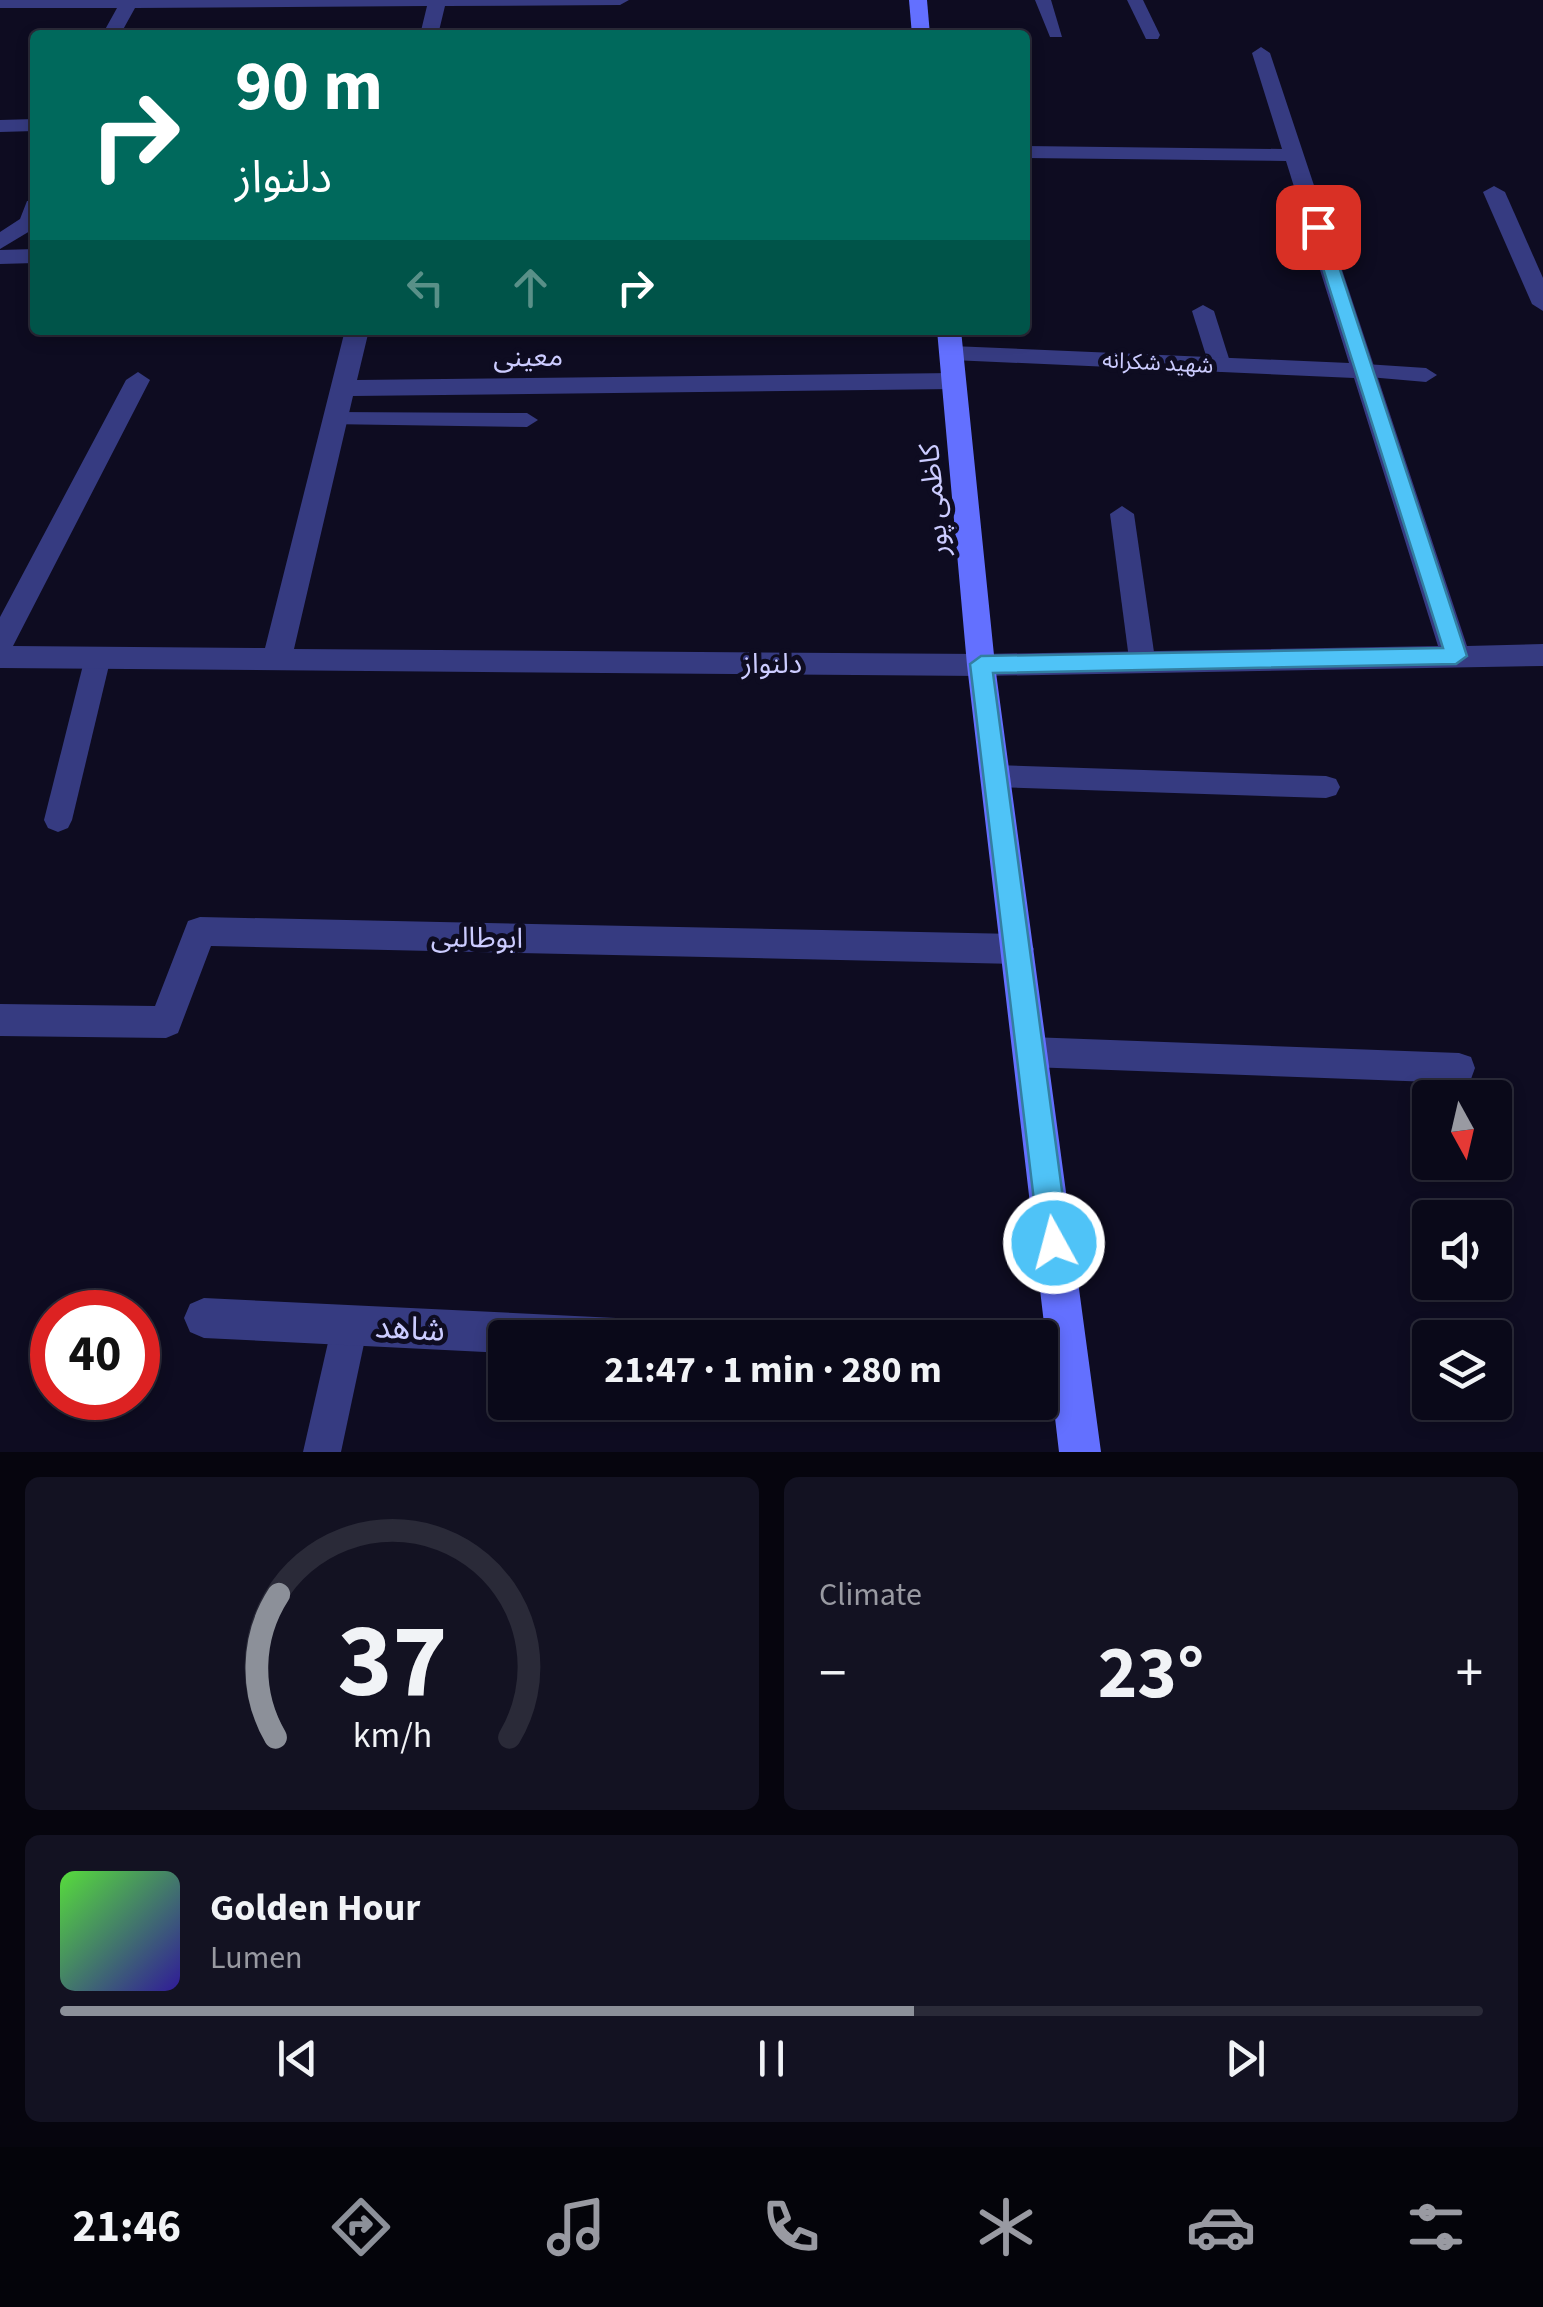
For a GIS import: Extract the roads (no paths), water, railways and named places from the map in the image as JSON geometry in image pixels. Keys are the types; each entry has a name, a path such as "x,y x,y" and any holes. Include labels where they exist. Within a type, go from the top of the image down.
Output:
{"street":[{"path":"0,3 620,0"},
{"path":"918,0 921,30"},
{"path":"430,30 437,1"},
{"path":"114,30 129,2"},
{"path":"1261,53 1456,656"},
{"path":"0,126 30,125"},
{"path":"1030,152 1294,156"},
{"path":"1494,192 1543,304"},
{"path":"0,242 30,222"},
{"path":"0,257 30,256"},
{"path":"276,659 356,335"},
{"name":"شهید شکرانه","path":"950,342 1220,365 1365,371"},
{"name":"کاظمی پور","path":"950,342 981,664 1030,1052 1051,1320"},
{"path":"0,644 138,380"},
{"name":"معینی","path":"343,388 954,381"},
{"name":"دلنواز","path":"0,657 981,664 1543,655"},
{"name":"ابوطالبی","path":"0,1020 166,1022 200,930 1017,949"},
{"name":"شاهد","path":"204,1318 488,1332"},
{"name":"کاظمی پور","path":"1058,1372 1080,1452"}],"lane":[{"path":"1042,0 1056,33"},
{"path":"1134,0 1152,36"},
{"path":"1204,311 1220,365"},
{"path":"1365,371 1426,375"},
{"path":"336,419 526,420"},
{"path":"1122,514 1142,659"},
{"path":"58,820 98,658"},
{"path":"996,776 1326,786"},
{"path":"1030,1052 1458,1068"},
{"path":"322,1452 350,1325"}]}
